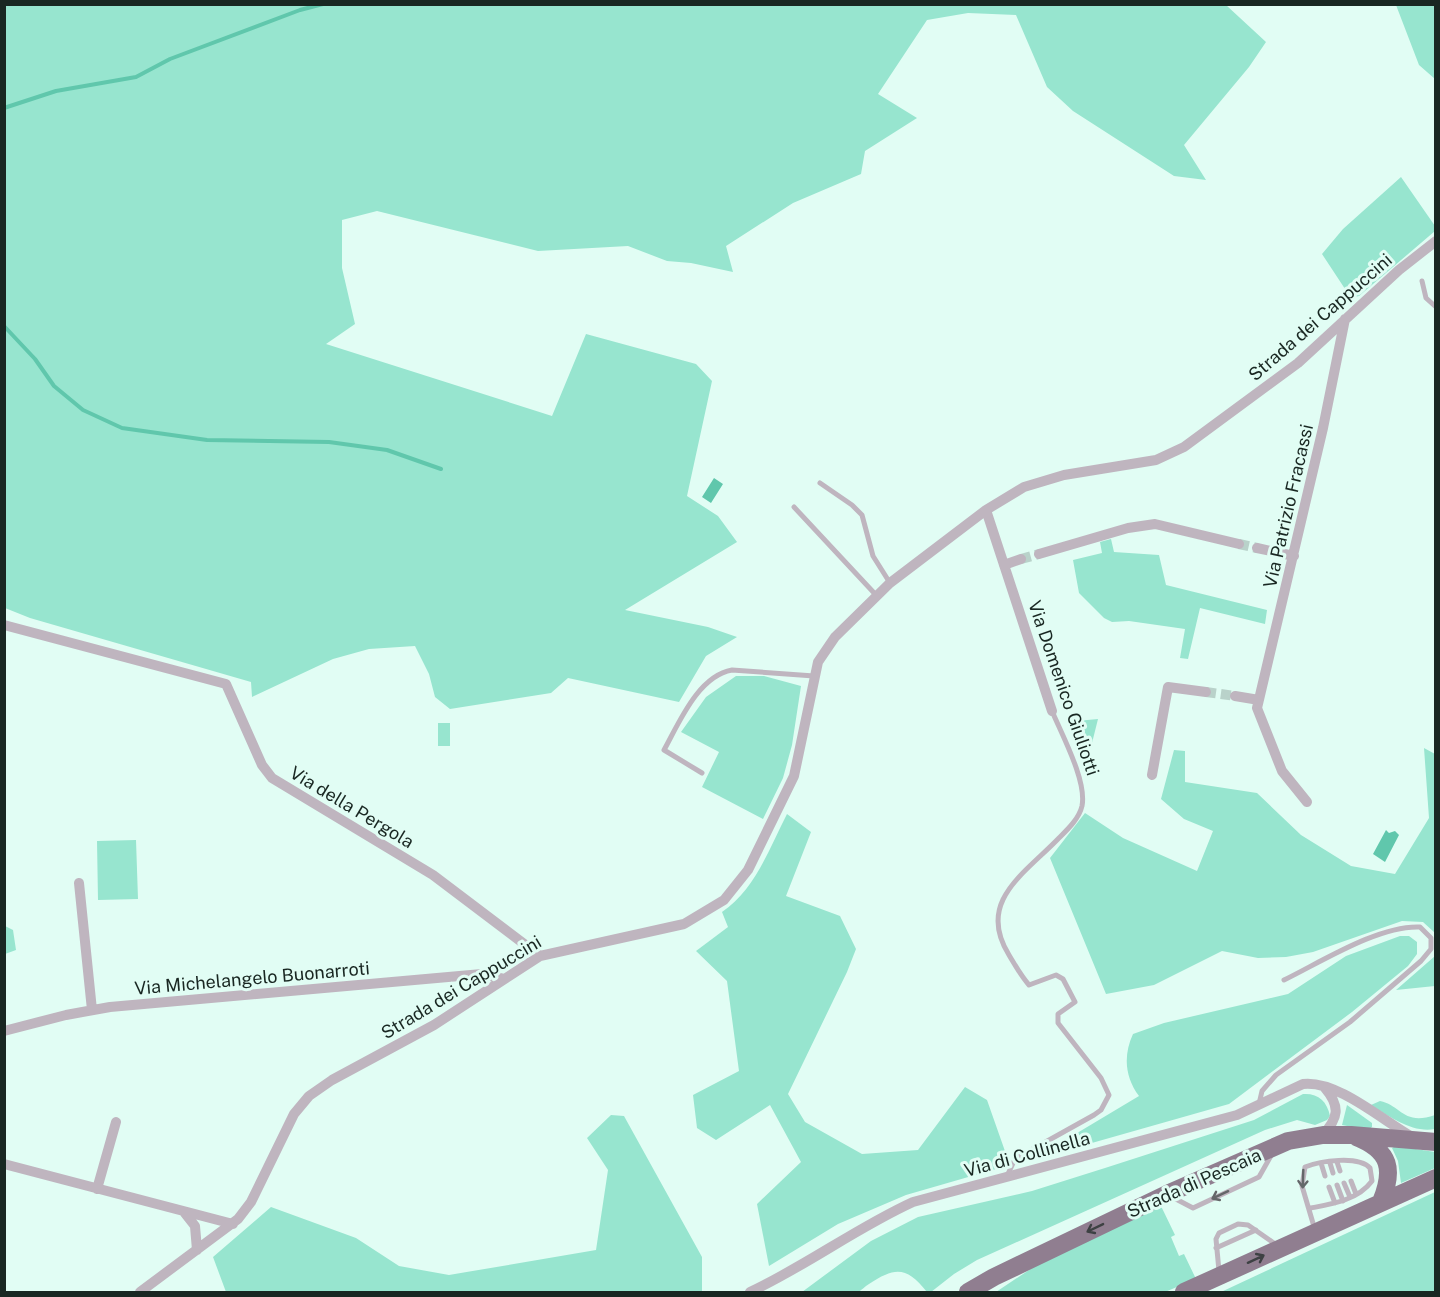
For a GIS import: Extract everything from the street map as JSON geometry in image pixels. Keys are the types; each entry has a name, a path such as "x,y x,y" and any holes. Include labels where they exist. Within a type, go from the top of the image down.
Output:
{"main road":[{"name":"Strada di Pescaia","path":"968,1293 994,1277 1167,1194 1277,1145 1323,1135 1436,1142"},
{"path":"1351,1135 1379,1151 1386,1161 1389,1180"},
{"path":"1381,1202 1392,1163 1384,1137"},
{"path":"1184,1293 1436,1178"},
{"path":"982,1293 994,1277"}],"street":[{"name":"Strada dei Cappuccini","path":"140,1293 233,1224 251,1202 284,1132 305,1100 342,1073 418,1034 540,956 684,924 706,913 729,895 747,870 794,776 818,662 829,643 890,583 986,510 1024,487 1047,479 1142,463 1177,451 1278,379 1436,241"},
{"name":"Via Patrizio Fracassi","path":"1307,802 1282,771 1260,719 1259,700 1294,556 1345,319"},
{"name":"Via Domenico Giuliotti","path":"986,510 1052,711"},
{"path":"1039,554 1148,524 1165,524 1239,544"},
{"path":"1257,548 1294,556"},
{"path":"1004,565 1021,560"},
{"name":"Via della Pergola","path":"4,625 226,684 262,765 272,778 433,874 540,956"},
{"path":"1152,775 1168,687 1206,692"},
{"path":"1235,696 1259,700"},
{"path":"79,883 92,1010"},
{"name":"Via Michelangelo Buonarroti","path":"4,1031 92,1010 482,974 504,979"},
{"name":"Via di Collinella","path":"750,1293 793,1270 864,1225 898,1209 930,1197 1237,1115 1302,1084 1313,1083 1339,1092 1417,1140"},
{"path":"1323,1135 1333,1123 1337,1113 1334,1099 1325,1088"},
{"name":"Via di Collinella","path":"1368,1110 1384,1137"},
{"path":"97,1189 116,1122"},
{"path":"4,1164 233,1224"},
{"path":"184,1212 195,1226 197,1250"}],"lane":[{"path":"1422,281 1426,298 1436,308"},
{"path":"820,483 852,505 862,515 873,555 890,583"},
{"path":"794,507 876,595"},
{"path":"702,773 664,750 692,702 712,679 721,672 732,670 814,676"},
{"name":"Via Domenico Giuliotti","path":"1008,1176 1013,1161 1094,1115 1101,1110 1109,1095 1101,1078 1056,1017 1075,1004 1063,979 1056,975 1029,985 1005,949 997,923 998,909 1004,894 1068,828 1081,808 1082,790 1079,778 1052,711"},
{"path":"1259,1106 1262,1091 1276,1075 1350,1022 1421,961 1431,949 1431,938 1420,927 1405,926 1363,942 1284,980"},
{"path":"1340,1161 1343,1170"},
{"path":"1311,1208 1343,1201 1353,1196 1372,1181 1371,1171 1366,1164 1340,1161 1307,1166 1302,1172 1303,1193 1311,1208 1316,1232"},
{"path":"1329,1163 1333,1173"},
{"path":"1322,1164 1325,1176"},
{"path":"1348,1182 1353,1196"},
{"path":"1337,1185 1343,1201"},
{"path":"1329,1188 1335,1203"},
{"path":"1220,1276 1216,1248 1219,1233 1245,1223 1281,1248"},
{"path":"1216,1248 1256,1230"}],"shaded area":[{"path":"5,5 1226,5 1266,42 1249,67 1184,145 1206,180 1174,176 1073,111 1047,87 1016,15 968,13 927,20 878,94 917,118 865,151 861,174 793,203 726,246 733,272 691,263 667,261 628,246 538,251 377,211 342,220 342,268 355,324 326,344 552,416 586,334 696,364 712,381 687,496 718,516 737,542 625,610 708,627 737,637 706,656 679,702 568,678 551,693 450,709 435,697 429,674 415,646 369,649 333,659 252,697 251,682 30,618 5,608"},
{"path":"1396,5 1435,5 1435,79 1419,65"},
{"path":"1401,177 1435,226 1435,231 1359,296 1351,298 1322,254 1343,229"},
{"path":"714,478 723,484 711,503 702,497"},
{"path":"1111,539 1114,552 1159,555 1166,585 1267,610 1265,624 1200,608 1188,659 1180,658 1185,629 1129,621 1112,622 1104,618 1079,593 1073,560 1102,553 1100,542"},
{"path":"736,676 764,676 801,686 792,745 783,778 763,819 702,787 719,752 681,732 706,697"},
{"path":"1098,719 1092,743 1066,722"},
{"path":"438,723 450,723 450,746 438,746"},
{"path":"1424,748 1435,754 1435,933 1423,922 1402,921 1313,952 1286,957 1258,958 1222,951 1154,985 1106,994 1050,858 1085,813 1123,838 1197,871 1213,831 1184,819 1161,799 1174,750 1185,751 1185,782 1257,793 1301,835 1351,866 1395,874 1429,818"},
{"path":"787,814 811,832 786,896 840,916 856,949 788,1094 805,1122 862,1154 918,1150 965,1087 987,1100 1006,1154 996,1169 906,1195 838,1224 769,1266 757,1204 801,1162 770,1105 716,1140 697,1128 693,1095 739,1071 727,981 696,951 728,927 722,912 734,903 752,881"},
{"path":"1386,830 1389,833 1395,831 1399,835 1385,862 1373,854"},
{"path":"136,840 138,899 98,900 97,841"},
{"path":"5,926 13,930 16,950 5,954"},
{"path":"1400,936 1409,936 1417,942 1417,954 1408,966 1352,1012 1229,1104 1032,1160 1139,1096 1128,1074 1127,1066 1128,1050 1133,1034 1164,1023 1288,994 1346,956"},
{"path":"1435,956 1435,986 1396,990"},
{"path":"1303,1094 1313,1095 1324,1102 1330,1116 1327,1120 1315,1125 1297,1120 1265,1130 977,1260 931,1292 927,1292 907,1274 894,1272 878,1278 854,1293 802,1292 871,1241 918,1217 1032,1191 1105,1168 1254,1120"},
{"path":"1380,1101 1393,1106 1403,1114 1416,1118 1435,1115 1435,1129 1418,1129 1395,1120 1371,1105"},
{"path":"1347,1105 1372,1123 1372,1127 1368,1130 1342,1125"},
{"path":"611,1115 624,1116 702,1257 702,1292 226,1292 213,1257 271,1207 356,1238 399,1266 449,1275 596,1250 608,1170 587,1138"},
{"path":"1396,1146 1435,1152 1435,1168 1401,1183 1398,1161 1392,1148"},
{"path":"1435,1192 1435,1292 1221,1292"},
{"path":"1161,1206 1175,1235 1171,1237 1179,1256 1184,1254 1196,1279 1165,1292 996,1292 1038,1264"}],"waterway":[{"path":"4,108 56,91 136,77 170,59 300,10 323,4"},
{"path":"4,326 35,359 54,386 83,410 122,428 207,440 329,442 387,450 441,469"}],"tunnel":[{"path":"1239,544 1257,548"},
{"path":"1021,559 1039,554"},
{"path":"1206,692 1235,696"}]}
